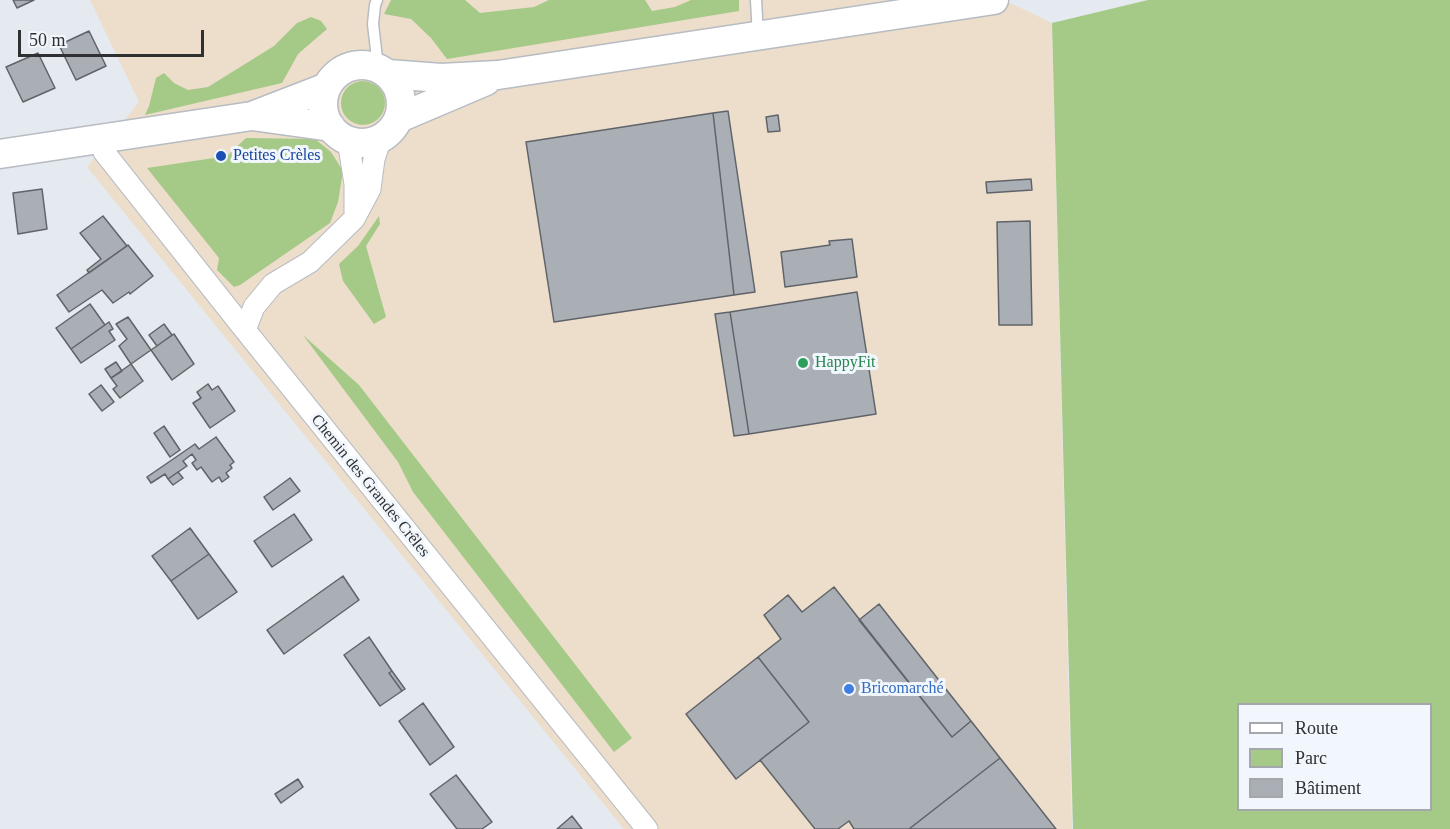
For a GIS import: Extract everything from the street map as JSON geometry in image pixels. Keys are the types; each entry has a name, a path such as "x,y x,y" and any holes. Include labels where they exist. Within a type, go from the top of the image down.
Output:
{"main road":[{"path":"339,134 323,107 327,87 340,71 361,64 383,71 441,78 498,75 994,0"},
{"path":"383,71 396,83 401,95 402,107 390,128"},
{"path":"252,116 339,134 359,143 370,142 390,128 498,75"},
{"path":"0,154 252,116 327,87"}],"street":[{"path":"245,330 254,307 273,284 310,262 354,219 370,189 374,159 390,128"},
{"path":"339,134 355,184 354,219"},
{"name":"Chemin des Grandes Crêles","path":"101,138 104,152 648,829"}],"lane":[{"path":"377,0 373,24 383,71"},
{"path":"756,0 758,36"}],"shaded area":[{"path":"90,0 1004,0 1052,23 1072,829 624,829 87,167 139,102"}],"green space":[{"path":"391,0 465,0 480,13 534,7 549,0 645,0 652,11 675,7 691,0 739,0 739,11 447,59 431,38 411,19 384,14"},
{"path":"1148,0 1450,0 1450,829 1073,829 1052,23"},
{"path":"311,17 321,21 327,29 298,54 282,83 145,115 156,78 164,73 174,83 188,90 208,87 274,46 297,23"},
{"path":"363,81 372,82 379,87 384,94 384,112 379,119 372,124 363,125 354,124 347,119 342,112 341,103 342,94 347,87 354,82"},
{"path":"246,138 315,139 331,152 343,171 338,202 330,223 234,287 217,270 219,258 147,168 227,156"},
{"path":"379,216 380,224 366,246 386,317 374,324 343,281 339,264 358,246"},
{"path":"303,335 359,385 632,738 614,752 413,492 398,462"}],"building":[{"path":"13,0 34,0 17,8"},
{"path":"89,31 106,66 76,80 59,45"},
{"path":"38,53 55,88 23,102 6,67"},
{"path":"728,111 755,292 734,295 713,113"},
{"path":"713,113 734,295 554,322 526,142"},
{"path":"778,115 780,131 768,132 766,117"},
{"path":"1031,179 1032,190 987,193 986,182"},
{"path":"42,189 47,229 18,234 13,193"},
{"path":"103,216 127,246 89,273 87,270 101,259 80,233"},
{"path":"1030,221 1032,325 999,325 997,222"},
{"path":"852,239 857,277 785,287 781,252 830,245 829,241"},
{"path":"128,245 153,276 130,294 129,292 113,303 102,290 69,312 57,295"},
{"name":"HappyFit","path":"857,292 876,414 749,434 730,312"},
{"path":"90,304 105,325 71,349 56,328"},
{"path":"730,312 749,434 734,436 715,314"},
{"path":"128,317 151,350 131,364 119,346 127,339 116,324"},
{"path":"109,322 113,329 109,331 115,340 81,363 71,349"},
{"path":"164,324 172,335 157,346 149,335"},
{"path":"174,334 194,364 172,380 151,350"},
{"path":"116,362 122,371 111,378 105,369"},
{"path":"131,364 143,381 120,398 113,389 117,386 111,378"},
{"path":"208,384 212,390 218,386 235,411 210,428 193,403 201,398 197,392"},
{"path":"101,385 114,402 102,411 89,394"},
{"path":"164,426 180,450 170,457 154,433"},
{"path":"216,437 234,462 230,465 232,468 226,473 229,477 222,482 219,477 212,482 201,467 197,470 192,463 196,460 192,454 183,461 187,466 168,479 165,474 151,483 147,477 195,444 199,449"},
{"path":"178,472 183,478 173,485 168,479"},
{"path":"290,478 300,491 273,510 264,497"},
{"path":"294,514 312,540 272,567 254,541"},
{"path":"190,528 209,554 171,581 152,556"},
{"path":"209,554 237,592 198,619 171,581"},
{"path":"343,576 359,600 284,654 267,630"},
{"name":"Bricomarché","path":"834,587 952,737 971,721 1000,758 909,829 854,829 849,821 838,829 815,829 760,760 809,722 758,657 781,639 764,615 788,595 802,612"},
{"path":"879,604 971,721 952,737 859,620"},
{"path":"369,637 392,671 389,673 402,691 380,706 344,655"},
{"path":"758,657 809,722 736,779 686,714"},
{"path":"392,671 405,689 402,691 389,673"},
{"path":"423,703 454,747 430,765 399,721"},
{"path":"1000,758 1056,829 909,829"},
{"path":"456,775 492,822 482,829 457,829 430,794"},
{"path":"298,779 303,787 281,803 275,794"},
{"path":"572,816 582,829 557,829"}],"place":[{"name":"Petites Crèles","path":"221,156"},
{"name":"HappyFit","path":"803,363"},
{"name":"Bricomarché","path":"849,689"}]}
